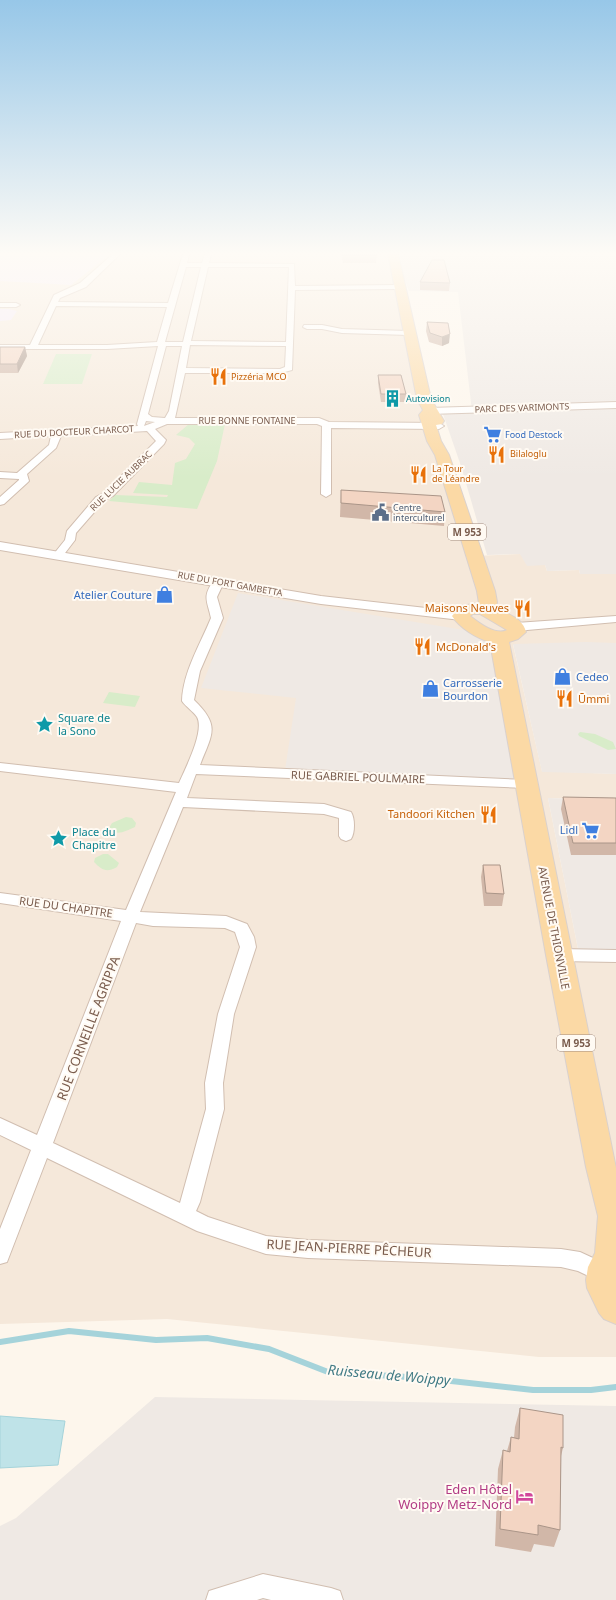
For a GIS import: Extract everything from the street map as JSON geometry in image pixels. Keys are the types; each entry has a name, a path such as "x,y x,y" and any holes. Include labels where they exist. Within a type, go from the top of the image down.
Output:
{"main road":[{"name":"M 953","path":"408,329 424,399 429,411 426,415 444,441 442,454 486,591 488,602 486,610"},
{"path":"477,608 486,610 516,627 517,632 510,637 498,639 491,637 461,616 462,612 468,609 477,608"},
{"name":"AVENUE DE THIONVILLE","path":"498,639 558,955 601,1167 615,1218 610,1262 601,1282 604,1292 616,1308"}],"street":[{"path":"33,347 42,329"},
{"path":"135,430 140,426 144,416 162,346 161,344 165,329"},
{"path":"144,416 150,419 167,421 172,417 190,329"},
{"path":"181,370 286,370 289,368 291,329"},
{"path":"330,329 342,331 409,333"},
{"path":"0,347 107,348 132,344 290,344"},
{"name":"PARC DES VARIMONTS","path":"429,411 512,407 616,405"},
{"name":"RUE BONNE FONTAINE","path":"167,421 319,422 327,425 434,426"},
{"name":"RUE DU DOCTEUR CHARCOT","path":"0,436 135,430 148,428 167,421"},
{"path":"326,494 327,425"},
{"name":"RUE LUCIE AUBRAC","path":"58,555 70,540 71,533 100,499 109,494 161,442 161,440 148,428"},
{"path":"0,502 24,481 22,476 24,470 53,446 57,433"},
{"path":"0,475 22,476"},
{"name":"RUE DU FORT GAMBETTA","path":"0,546 321,600 461,616"},
{"name":"RUE CORNEILLE AGRIPPA","path":"0,1255 207,726 204,716 188,701 188,694 217,618 210,601 211,594 218,582"},
{"path":"516,627 616,619"},
{"path":"0,767 181,795 324,809 346,815 346,836"},
{"name":"RUE GABRIEL POULMAIRE","path":"191,769 526,784"},
{"name":"RUE DU CHAPITRE","path":"0,898 153,920 226,922 241,928 246,937 248,947 226,1014 214,1083 215,1109 190,1202 184,1215"},
{"path":"558,955 616,956"},
{"name":"RUE JEAN-PIERRE PÊCHEUR","path":"0,1126 204,1225 266,1245 561,1258 580,1262 610,1262"},
{"path":"218,1600 263,1586 331,1600"}],"shaded area":[{"path":"0,329 409,329 415,359 474,556 520,554 545,565 547,571 579,570 580,574 616,574 616,643 513,645 542,771 616,774 616,800 548,798 578,949 616,949 616,1357 539,1357 167,1319 0,1324"},
{"path":"462,329 616,329 616,574 580,574 579,570 547,571 545,565 527,566 520,554 487,555 461,466 443,414 446,412 472,411"},
{"path":"238,593 470,631 489,645 517,781 285,770 296,698 201,688"},
{"path":"586,642 616,643 616,774 542,772 513,644"},
{"path":"548,798 616,800 616,949 578,949"},
{"path":"155,1397 616,1406 616,1600 0,1600 0,1526 16,1518"}],"green space":[{"path":"56,354 92,354 82,384 43,384"},
{"path":"189,424 225,424 217,461 197,509 109,501 115,495 167,497 168,495 133,493 139,482 172,485 175,463 186,459 195,444 189,438 176,435"},
{"path":"109,692 140,696 135,707 103,703"},
{"path":"580,732 595,734 613,742 616,749 608,750 579,736 578,734"},
{"path":"126,817 132,818 136,823 135,827 118,833 109,828 112,823"},
{"path":"103,854 108,854 119,863 117,867 110,870 104,870 97,865 94,862 95,858"}],"water":[{"path":"0,1416 65,1421 58,1465 0,1468"}],"building":[{"path":"429,329 449,329 450,334 442,337 430,333"},
{"path":"0,347 25,347 17,364 0,364"},
{"path":"378,375 401,375 406,394 381,394"},
{"path":"341,490 441,496 445,512 341,503"},
{"name":"Lidl","path":"563,797 616,798 616,843 573,843"},
{"path":"483,865 500,865 504,894 486,893"},
{"name":"Eden Hôtel Woippy Metz-Nord","path":"520,1408 563,1415 560,1530 538,1525 538,1535 500,1529 503,1450 510,1452 511,1437 519,1439"}],"waterway":[{"name":"Ruisseau de Woippy","path":"0,1342 69,1331 156,1340 207,1338 269,1349 328,1372 424,1378 533,1390 591,1390 616,1387"}],"place":[{"name":"Pizzéria MCO","path":"218,377"},
{"name":"Autovision","path":"393,399"},
{"name":"Food Destock","path":"492,435"},
{"name":"Bilaloglu","path":"497,454"},
{"name":"La Tour de Léandre","path":"419,474"},
{"name":"Centre interculturel","path":"380,513"},
{"name":"Atelier Couture","path":"165,595"},
{"name":"Maisons Neuves","path":"522,608"},
{"name":"McDonald's","path":"423,647"},
{"name":"Cedeo","path":"563,677"},
{"name":"Carrosserie Bourdon","path":"430,689"},
{"name":"Ūmmi","path":"565,699"},
{"name":"Square de la Sono","path":"45,724"},
{"name":"Tandoori Kitchen","path":"488,814"},
{"name":"Lidl","path":"591,830"},
{"name":"Place du Chapitre","path":"59,838"},
{"name":"Eden Hôtel Woippy Metz-Nord","path":"525,1496"}]}
